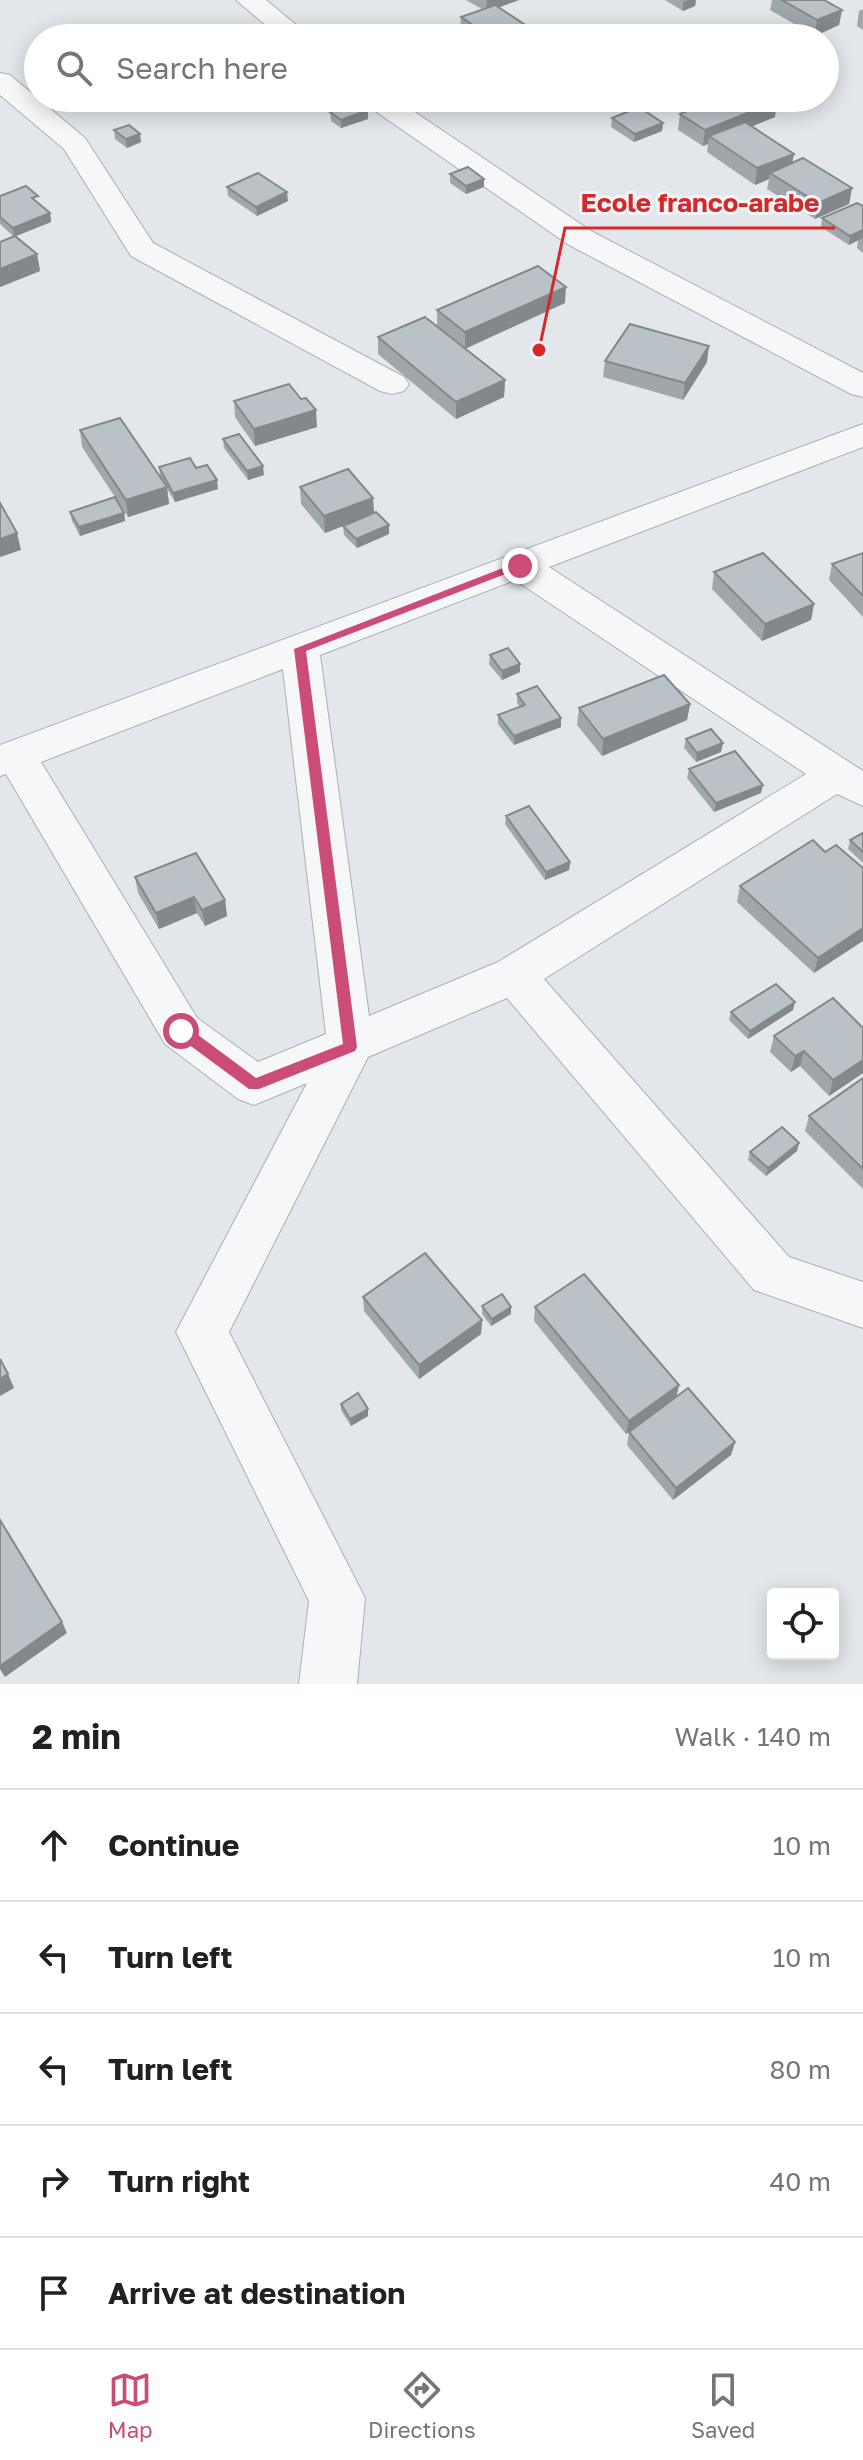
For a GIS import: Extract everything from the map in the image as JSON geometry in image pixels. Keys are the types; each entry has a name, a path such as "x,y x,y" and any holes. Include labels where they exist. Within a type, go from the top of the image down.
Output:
{"street":[{"path":"249,0 280,24"},
{"path":"0,81 24,101"},
{"path":"37,112 75,144 142,249 392,384"},
{"path":"396,112 580,238 863,387"},
{"path":"520,566 850,782 514,975 350,1047 254,1085 181,1031 8,759 863,435"},
{"path":"300,649 350,1047 202,1332 337,1598 328,1684"},
{"path":"514,975 772,1274 863,1305"}],"building":[{"path":"782,0 824,0 842,10 817,20"},
{"path":"495,5 524,24 471,24 461,17"},
{"path":"330,112 363,112 341,120"},
{"path":"627,112 646,112 663,123 635,134 612,118"},
{"path":"685,112 750,112 705,130 680,114"},
{"path":"745,122 794,154 757,168 709,136"},
{"path":"129,125 140,134 126,139 114,130"},
{"path":"803,158 852,188 818,203 770,173"},
{"path":"468,167 484,179 466,186 450,174"},
{"path":"258,173 287,192 256,207 227,187"},
{"path":"26,186 38,196 32,198 50,213 13,228 0,217 0,196"},
{"path":"857,203 863,206 863,230 850,236 822,218"},
{"path":"15,236 37,254 0,269 0,242"},
{"path":"538,266 566,287 465,332 437,310"},
{"path":"425,317 505,380 456,402 378,337"},
{"path":"630,324 709,346 685,383 605,361"},
{"path":"289,384 301,399 306,398 316,410 254,429 234,401"},
{"path":"120,418 167,487 126,500 80,430"},
{"path":"239,434 263,466 247,471 223,439"},
{"path":"190,458 196,468 207,465 217,480 173,493 159,467"},
{"path":"348,469 373,498 324,516 300,487"},
{"path":"115,497 124,513 79,527 70,512"},
{"path":"0,503 17,533 0,539"},
{"path":"376,512 389,525 356,539 343,526"},
{"path":"763,553 814,604 765,624 714,572"},
{"path":"863,553 863,596 832,564"},
{"path":"508,648 520,664 502,671 490,655"},
{"path":"664,675 690,704 603,739 579,708"},
{"path":"537,686 561,718 514,736 498,715 525,705 517,694"},
{"path":"711,729 723,743 697,753 686,739"},
{"path":"735,751 763,785 716,803 689,769"},
{"path":"529,806 570,862 546,872 506,816"},
{"path":"863,833 863,852 850,840"},
{"path":"813,840 825,852 836,845 863,868 863,928 818,958 740,886"},
{"path":"196,853 225,900 202,910 194,897 156,913 135,877"},
{"path":"776,984 795,1002 750,1031 731,1012"},
{"path":"833,998 863,1028 863,1060 833,1080 804,1051 795,1056 774,1036"},
{"path":"863,1078 863,1169 809,1116"},
{"path":"782,1127 799,1143 768,1168 750,1152"},
{"path":"425,1253 482,1320 419,1365 363,1297"},
{"path":"584,1274 679,1385 629,1421 535,1307"},
{"path":"502,1294 511,1307 492,1319 482,1306"},
{"path":"0,1359 8,1374 0,1379"},
{"path":"688,1388 735,1442 676,1488 629,1432"},
{"path":"358,1393 368,1409 350,1419 341,1404"},
{"path":"0,1520 62,1622 0,1666"}],"place":[{"name":"Ecole franco-arabe","path":"539,350"}],"route":[{"path":"181,1031 254,1085 350,1047 300,649 520,566"}]}
